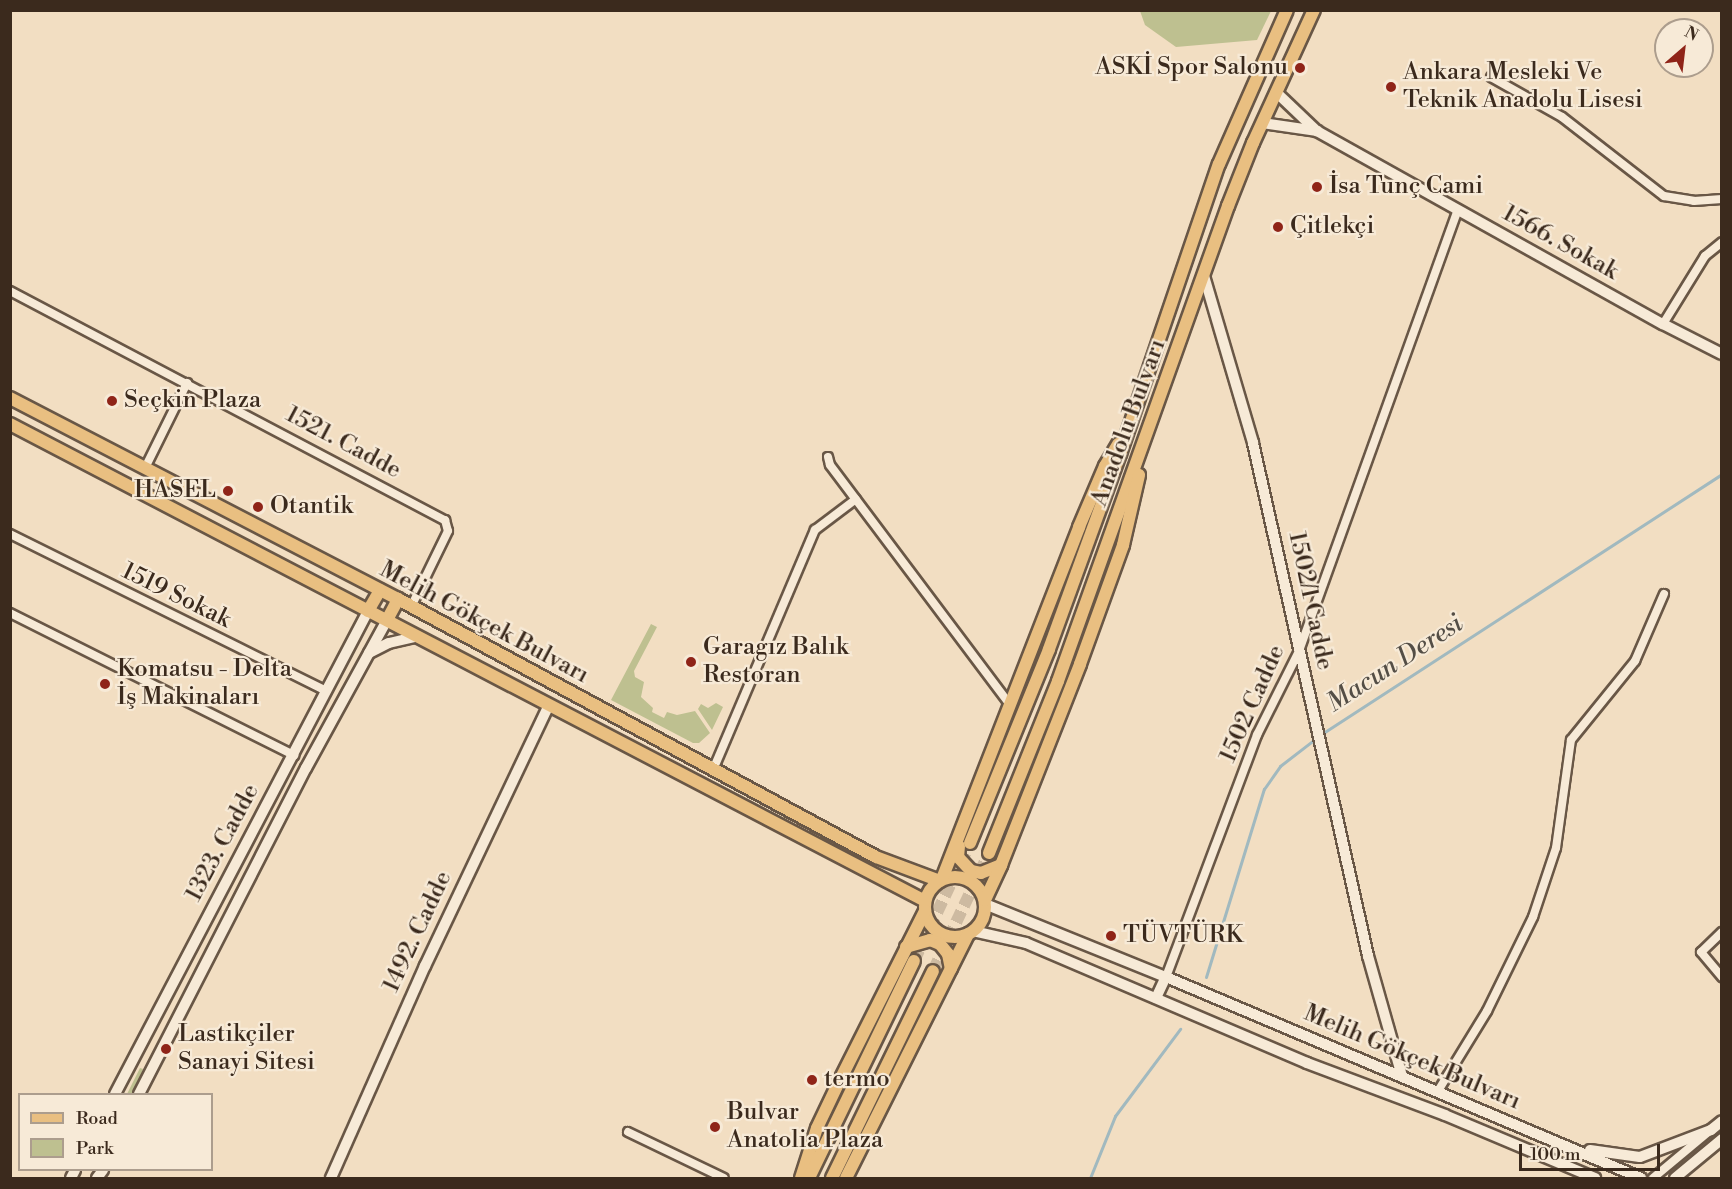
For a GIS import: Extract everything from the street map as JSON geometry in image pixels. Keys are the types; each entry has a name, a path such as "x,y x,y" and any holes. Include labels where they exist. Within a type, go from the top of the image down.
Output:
{"main road":[{"name":"Anadolu Bulvarı","path":"964,841 1026,708 1131,423 1219,164 1287,10"},
{"name":"Anadolu Bulvarı","path":"989,853 1058,681 1204,276 1262,123 1314,10"},
{"name":"Melih Gökçek Bulvarı","path":"10,398 398,599 876,857 941,880"},
{"path":"1001,865 981,873 971,871 958,857 1010,705 1105,466 1131,423"},
{"name":"Melih Gökçek Bulvarı","path":"10,424 549,705 925,906"},
{"path":"846,1179 951,969 984,915 985,902 1080,664 1123,545 1145,442"},
{"path":"368,611 380,590"},
{"path":"387,621 398,599"},
{"path":"801,1179 822,1119 906,947 925,906 928,893 941,880 964,841"},
{"path":"941,880 951,877 968,880 976,885 985,902"},
{"path":"925,906 934,928 941,933 950,936 971,933"},
{"path":"906,947 930,940 940,944 948,954 951,969"},
{"path":"809,1179 914,961"},
{"path":"832,1179 933,972"}],"street":[{"path":"1491,77 1562,117 1665,196 1694,201 1722,199"},
{"path":"1276,92 1317,131"},
{"path":"1262,123 1317,131"},
{"name":"1566. Sokak","path":"1317,131 1663,324 1722,354"},
{"name":"1502 Cadde","path":"1166,977 1257,735 1299,651 1458,210"},
{"path":"1663,324 1705,256 1722,242"},
{"name":"1502/1 Cadde","path":"1204,276 1253,442 1311,710 1368,956 1402,1076"},
{"name":"1521. Cadde","path":"10,291 445,520 448,531 411,607"},
{"path":"145,468 187,383"},
{"path":"828,457 830,465 1010,705"},
{"path":"713,770 815,530 856,499"},
{"name":"1519 Sokak","path":"10,534 326,692"},
{"path":"1438,1091 1487,1011 1533,917 1556,848 1571,740 1635,661 1664,594"},
{"name":"1323. Cadde","path":"116,1093 368,611"},
{"path":"10,613 294,755"},
{"path":"140,1093 153,1063 306,768 387,621"},
{"path":"369,653 389,643 416,637"},
{"name":"1492. Cadde","path":"331,1179 425,966 549,705"},
{"name":"Melih Gökçek Bulvarı","path":"985,902 1562,1143 1641,1179"},
{"path":"1722,932 1701,952 1722,977"},
{"name":"Melih Gökçek Bulvarı","path":"971,933 1026,943 1307,1062 1553,1159 1595,1179"},
{"path":"1156,998 1166,977"},
{"path":"136,1054 153,1063"},
{"path":"1653,1179 1722,1121"},
{"path":"1562,1143 1611,1155 1640,1157 1711,1130"},
{"path":"628,1132 724,1179"},
{"path":"1675,1179 1722,1139"},
{"path":"1553,1159 1572,1179"}],"green space":[{"path":"1140,10 1271,11 1257,40 1176,47 1145,25"},
{"path":"651,624 657,627 634,671 635,677 644,682 641,697 653,708 652,712 664,718 667,712 677,715 695,711 710,733 699,743 693,743 611,700"},
{"path":"716,703 723,707 712,730 698,709 701,704 708,708"},
{"path":"140,1068 143,1069 134,1093 128,1093"}],"waterway":[{"name":"Macun Deresi","path":"1320,735 1722,474"},
{"name":"Macun Deresi","path":"1206,977 1264,789 1280,766 1315,739"},
{"name":"Macun Deresi","path":"1090,1178 1115,1116 1180,1029"}],"tunnel":[{"path":"914,961 970,843"},
{"path":"933,971 989,853"}],"place":[{"name":"ASKİ Spor Salonu","path":"1300,68"},
{"name":"Ankara Mesleki Ve Teknik Anadolu Lisesi","path":"1391,87"},
{"name":"İsa Tunç Cami","path":"1317,187"},
{"name":"Çitlekçi","path":"1278,227"},
{"name":"Seçkin Plaza","path":"112,401"},
{"name":"HASEL","path":"228,491"},
{"name":"Otantik","path":"258,507"},
{"name":"Garagız Balık Restoran","path":"691,662"},
{"name":"Komatsu - Delta İş Makinaları","path":"105,684"},
{"name":"TÜVTÜRK","path":"1111,936"},
{"name":"Lastikçiler Sanayi Sitesi","path":"166,1049"},
{"name":"termo","path":"812,1080"},
{"name":"Bulvar Anatolia Plaza","path":"715,1127"}]}
